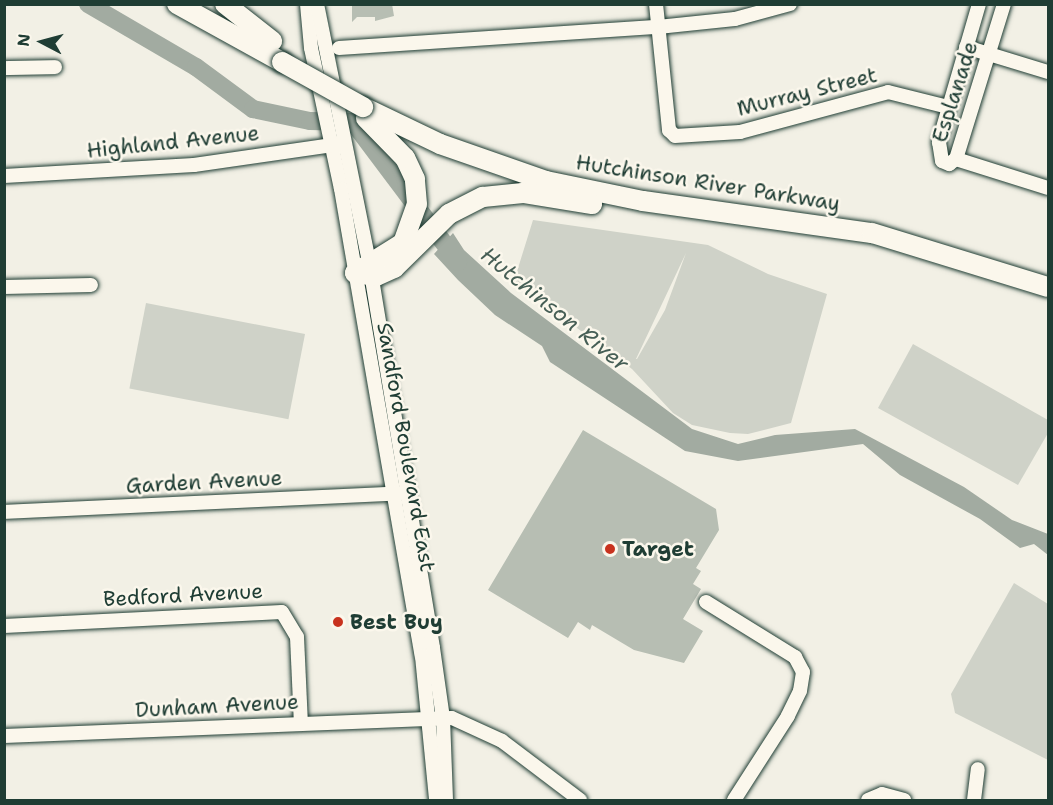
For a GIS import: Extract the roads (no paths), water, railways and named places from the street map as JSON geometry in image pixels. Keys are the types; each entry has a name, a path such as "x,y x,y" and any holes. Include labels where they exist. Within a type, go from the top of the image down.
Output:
{"highway":[{"name":"Hutchinson River Parkway","path":"177,4 287,57 356,105 440,144 552,182 644,201 806,221 924,246 1048,287"},
{"name":"Hutchinson River Parkway","path":"204,4 272,41 287,57"},
{"path":"225,4 272,41"},
{"name":"Hutchinson River Parkway","path":"356,105 571,174 886,223 961,243 1048,273"},
{"path":"356,105 396,144 415,179 416,213 407,249"},
{"path":"365,270 390,270 407,249 444,219 478,198 512,193 686,216 763,223 806,221"}],"street":[{"name":"Sandford Boulevard East","path":"307,4 311,48 324,103 338,141 365,270 437,717 446,801"},
{"name":"Sandford Boulevard East","path":"317,4 356,105 338,141"},
{"path":"656,4 658,27"},
{"path":"339,48 735,20 790,4"},
{"name":"Esplanade","path":"979,4 948,107 939,154 949,164 956,159 1004,4"},
{"name":"Murray Street","path":"658,27 669,130 675,136 740,132 888,92 948,107"},
{"path":"966,47 1048,72"},
{"path":"4,68 55,67"},
{"name":"Highland Avenue","path":"4,176 194,165 338,141"},
{"path":"956,159 1048,188"},
{"path":"4,287 91,285"},
{"name":"Garden Avenue","path":"4,512 400,494"},
{"path":"706,602 795,657 803,677 788,716 734,801"},
{"name":"Bedford Avenue","path":"4,626 282,612 297,637 301,724"},
{"name":"Sandford Boulevard East","path":"436,801 437,717"},
{"name":"Dunham Avenue","path":"4,736 437,717 468,723 494,735 580,801"},
{"path":"974,801 978,769"},
{"path":"868,801 882,794 904,801"}],"waterway":[{"name":"Hutchinson River","path":"88,4 196,67 253,109 310,121 353,122 458,262"}],"place":[{"name":"Target","path":"610,549"},
{"name":"Best Buy","path":"338,622"}]}
